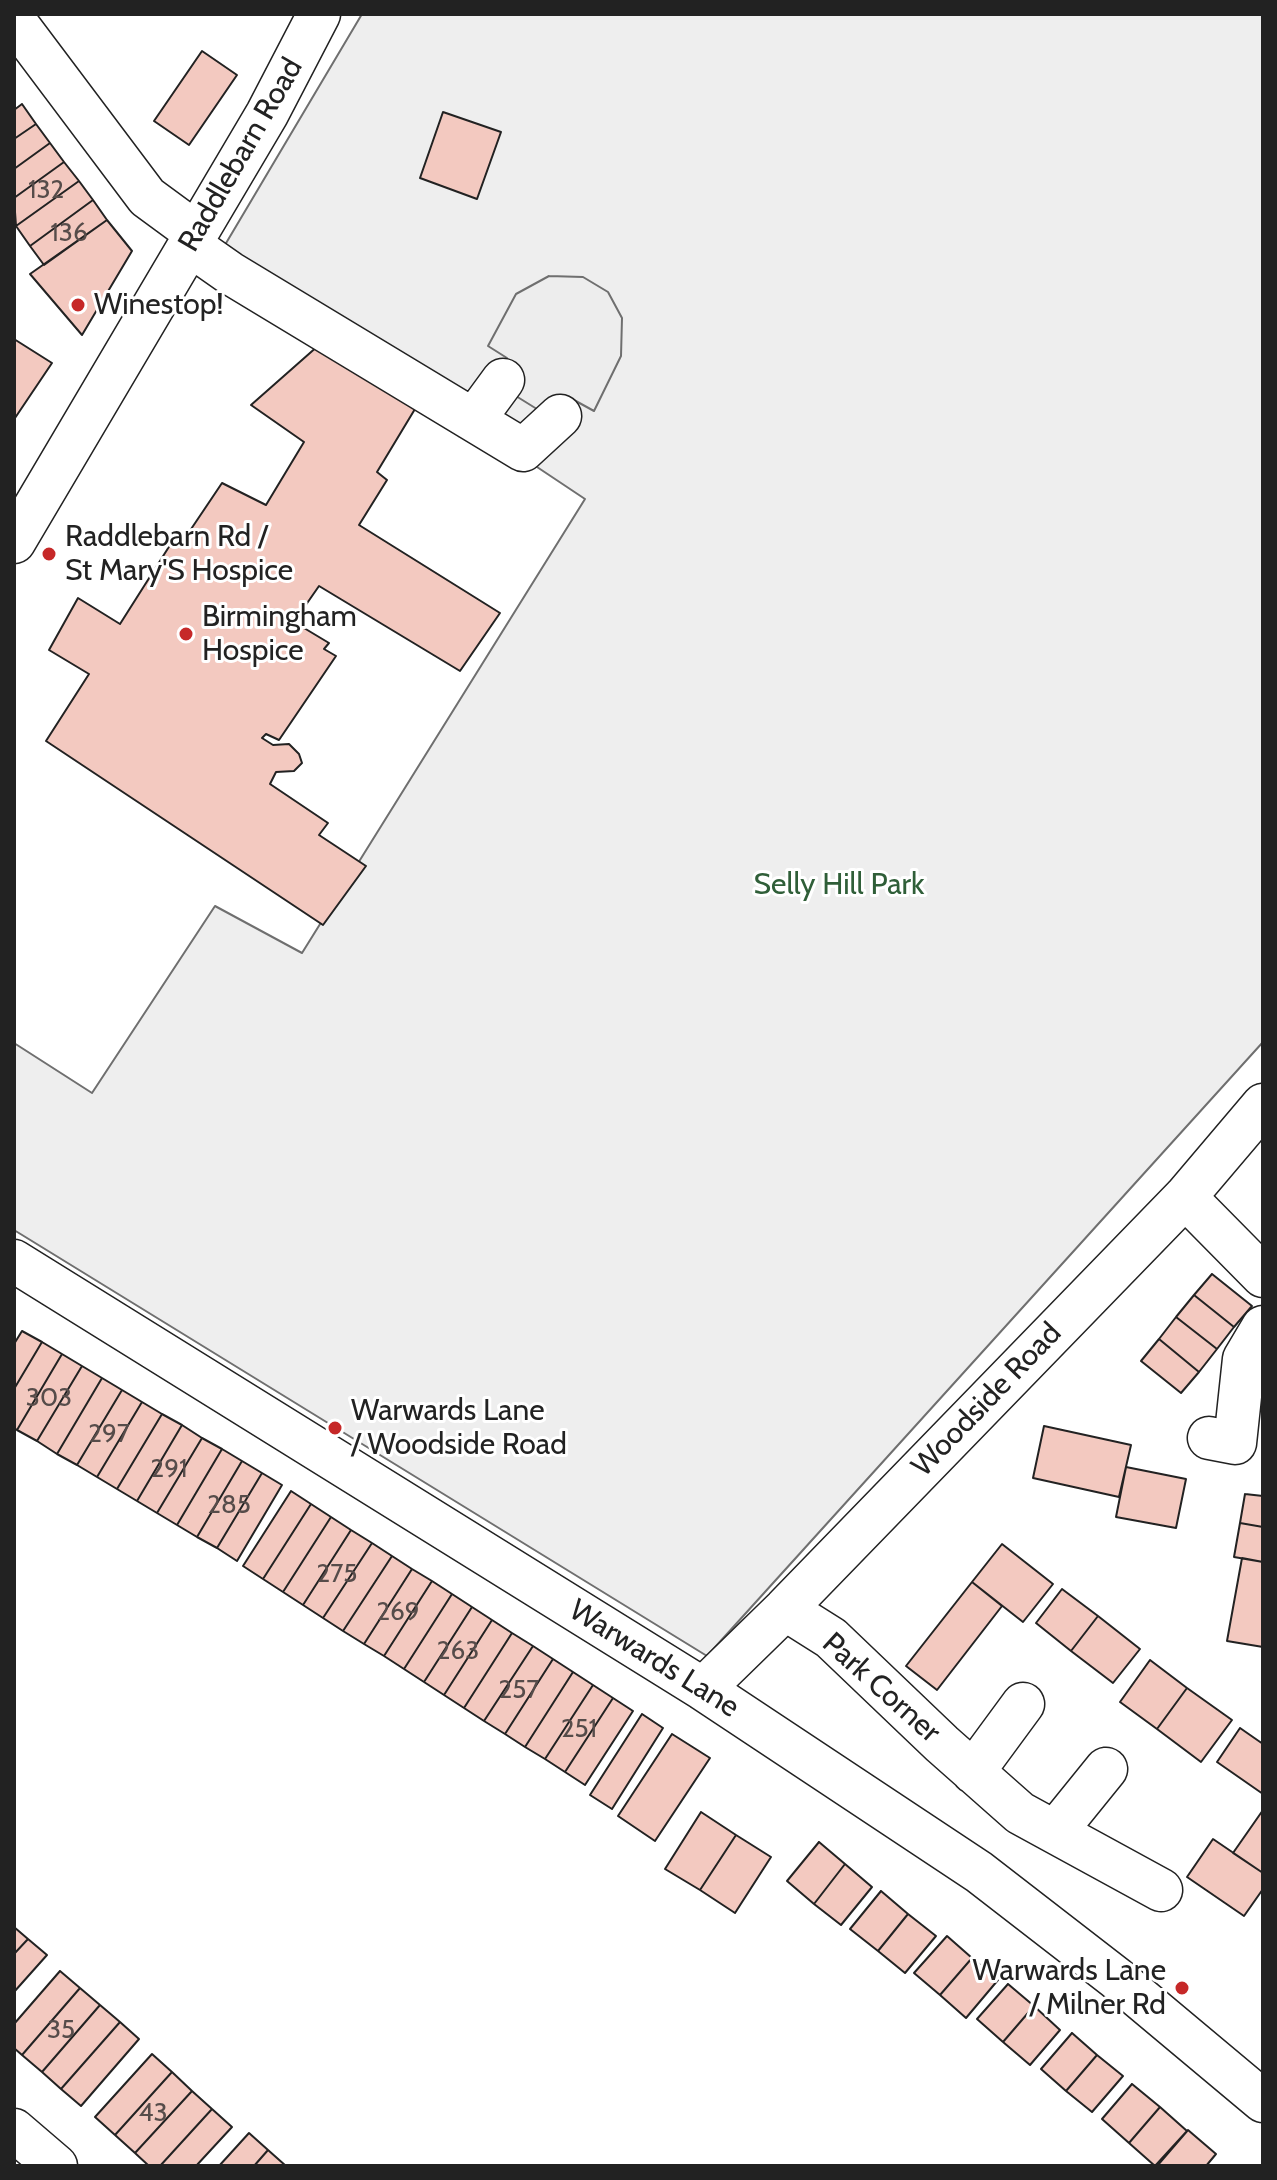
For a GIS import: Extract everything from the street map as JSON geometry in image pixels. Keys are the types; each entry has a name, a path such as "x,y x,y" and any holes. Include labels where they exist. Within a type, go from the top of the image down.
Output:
{"street":[{"name":"Raddlebarn Road","path":"14,542 267,114 319,14"},
{"path":"14,20 147,197 230,273 523,450 560,416"},
{"path":"470,418 481,410 503,380"},
{"name":"Woodside Road","path":"703,1689 785,1609 1185,1197 1263,1105"},
{"path":"1185,1197 1263,1276"},
{"name":"Warwards Lane","path":"14,1261 703,1689 979,1872 1116,1978 1263,2101"},
{"path":"1209,1438 1235,1443 1244,1359 1263,1327"},
{"name":"Park Corner","path":"785,1609 831,1638 1020,1813 1161,1890"},
{"path":"973,1772 1023,1704"},
{"path":"1055,1832 1106,1769"},
{"path":"14,2130 56,2166"}],"green space":[{"name":"Selly Hill Park","path":"362,14 1263,14 1263,1042 707,1656 14,1230 14,1043 92,1093 215,906 302,953 585,499 219,255"}],"shaded area":[{"path":"549,276 583,277 608,292 622,318 621,356 594,411 574,400 561,424 495,383 507,358 488,346 516,294"}],"building":[{"path":"202,51 237,75 189,145 154,121"},
{"path":"22,104 36,124 14,139 14,110"},
{"path":"443,112 501,132 477,199 420,178"},
{"path":"36,124 50,143 14,169 14,139"},
{"path":"50,143 64,162 14,198 14,169"},
{"path":"64,162 79,181 16,226 14,198"},
{"path":"79,181 93,200 30,246 16,226"},
{"path":"93,200 107,220 44,265 30,246"},
{"name":"Winestop!","path":"107,220 132,251 82,335 30,274"},
{"path":"14,339 52,363 15,418 14,418"},
{"name":"Birmingham Hospice","path":"319,345 415,409 377,472 387,480 359,525 500,613 460,671 319,586 294,622 329,643 324,649 336,656 279,740 266,734 262,738 273,745 289,744 299,754 302,763 294,771 276,772 270,784 328,823 319,835 366,866 323,925 46,741 89,674 49,650 78,598 120,624 172,542 179,547 222,483 266,505 304,442 251,405"},
{"path":"1212,1274 1252,1306 1234,1327 1194,1295"},
{"path":"1194,1295 1234,1327 1217,1349 1176,1317"},
{"path":"1176,1317 1217,1349 1199,1372 1159,1339"},
{"path":"22,1331 42,1342 14,1389 14,1344"},
{"path":"1159,1339 1199,1372 1181,1393 1141,1361"},
{"path":"42,1342 62,1354 17,1430 14,1428 14,1389"},
{"path":"62,1354 82,1366 37,1441 17,1430"},
{"path":"82,1366 102,1378 57,1454 37,1441"},
{"path":"102,1378 122,1390 77,1465 57,1454"},
{"path":"122,1390 142,1402 97,1477 77,1465"},
{"path":"142,1402 162,1414 117,1489 97,1477"},
{"path":"162,1414 182,1425 137,1501 117,1489"},
{"path":"182,1425 202,1438 157,1513 137,1501"},
{"path":"1044,1426 1131,1445 1119,1497 1033,1478"},
{"path":"202,1438 222,1449 177,1525 157,1513"},
{"path":"222,1449 242,1461 197,1537 177,1525"},
{"path":"242,1461 262,1473 217,1548 197,1537"},
{"path":"1126,1467 1186,1479 1176,1528 1116,1517"},
{"path":"262,1473 282,1485 237,1561 217,1548"},
{"path":"291,1491 311,1504 263,1579 243,1566"},
{"path":"1245,1494 1263,1496 1263,1527 1240,1523"},
{"path":"311,1504 331,1517 283,1592 263,1579"},
{"path":"331,1517 351,1530 303,1605 283,1592"},
{"path":"1240,1523 1263,1527 1263,1562 1234,1557"},
{"path":"351,1530 372,1543 323,1618 303,1605"},
{"path":"372,1543 392,1556 343,1631 323,1618"},
{"path":"1002,1544 1053,1584 1023,1622 972,1582"},
{"path":"392,1556 412,1569 364,1644 343,1631"},
{"path":"1242,1558 1263,1562 1263,1647 1227,1641"},
{"path":"412,1569 432,1581 384,1656 364,1644"},
{"path":"432,1581 452,1594 404,1669 384,1656"},
{"path":"972,1582 1002,1606 937,1690 906,1666"},
{"path":"1062,1589 1098,1616 1071,1651 1036,1623"},
{"path":"452,1594 472,1607 424,1682 404,1669"},
{"path":"472,1607 492,1620 444,1695 424,1682"},
{"path":"1098,1616 1140,1649 1113,1683 1071,1651"},
{"path":"492,1620 512,1633 464,1708 444,1695"},
{"path":"512,1633 533,1646 484,1721 464,1708"},
{"path":"533,1646 553,1659 505,1734 484,1721"},
{"path":"553,1659 573,1672 525,1747 505,1734"},
{"path":"1150,1660 1187,1688 1157,1729 1120,1702"},
{"path":"573,1672 593,1685 545,1759 525,1747"},
{"path":"593,1685 613,1698 565,1772 545,1759"},
{"path":"1187,1688 1232,1720 1201,1762 1157,1729"},
{"path":"613,1698 633,1711 585,1785 565,1772"},
{"path":"642,1714 663,1728 612,1809 590,1795"},
{"path":"1240,1728 1263,1744 1263,1794 1217,1762"},
{"path":"672,1734 710,1758 655,1841 618,1816"},
{"path":"1263,1810 1263,1873 1233,1853"},
{"path":"701,1812 736,1835 700,1890 665,1869"},
{"path":"736,1835 771,1857 735,1913 700,1890"},
{"path":"1213,1839 1263,1873 1263,1889 1244,1916 1187,1877"},
{"path":"819,1842 845,1864 814,1904 787,1881"},
{"path":"845,1864 872,1887 841,1925 814,1904"},
{"path":"881,1891 908,1914 878,1951 850,1929"},
{"path":"908,1914 936,1936 905,1973 878,1951"},
{"path":"14,1927 28,1939 14,1954"},
{"path":"947,1936 972,1958 940,1995 914,1973"},
{"path":"28,1939 47,1955 14,1992 14,1954"},
{"path":"972,1958 998,1980 966,2018 940,1995"},
{"path":"60,1971 80,1988 22,2055 14,2048 14,2024"},
{"path":"1008,1984 1034,2006 1003,2042 977,2019"},
{"path":"80,1988 100,2005 42,2072 22,2055"},
{"path":"100,2005 120,2022 61,2089 42,2072"},
{"path":"1034,2006 1060,2030 1030,2065 1003,2042"},
{"path":"120,2022 139,2039 81,2106 61,2089"},
{"path":"1072,2033 1097,2055 1066,2091 1041,2069"},
{"path":"152,2054 172,2072 115,2135 95,2117"},
{"path":"1097,2055 1123,2076 1092,2112 1066,2091"},
{"path":"172,2072 192,2091 135,2153 115,2135"},
{"path":"1132,2084 1160,2107 1129,2143 1102,2119"},
{"path":"192,2091 212,2109 160,2166 149,2166 135,2153"},
{"path":"1160,2107 1187,2131 1155,2166 1129,2143"},
{"path":"212,2109 232,2127 196,2166 160,2166"},
{"path":"1188,2130 1216,2154 1206,2166 1157,2166"},
{"path":"249,2133 268,2150 254,2166 219,2166"},
{"path":"268,2150 286,2166 254,2166"}],"place":[{"name":"Winestop!","path":"78,305"},
{"name":"Raddlebarn Rd / St Mary'S Hospice","path":"49,554"},
{"name":"Birmingham Hospice","path":"186,634"},
{"name":"Warwards Lane / Woodside Road","path":"335,1428"},
{"name":"Warwards Lane / Milner Rd","path":"1182,1988"}]}
